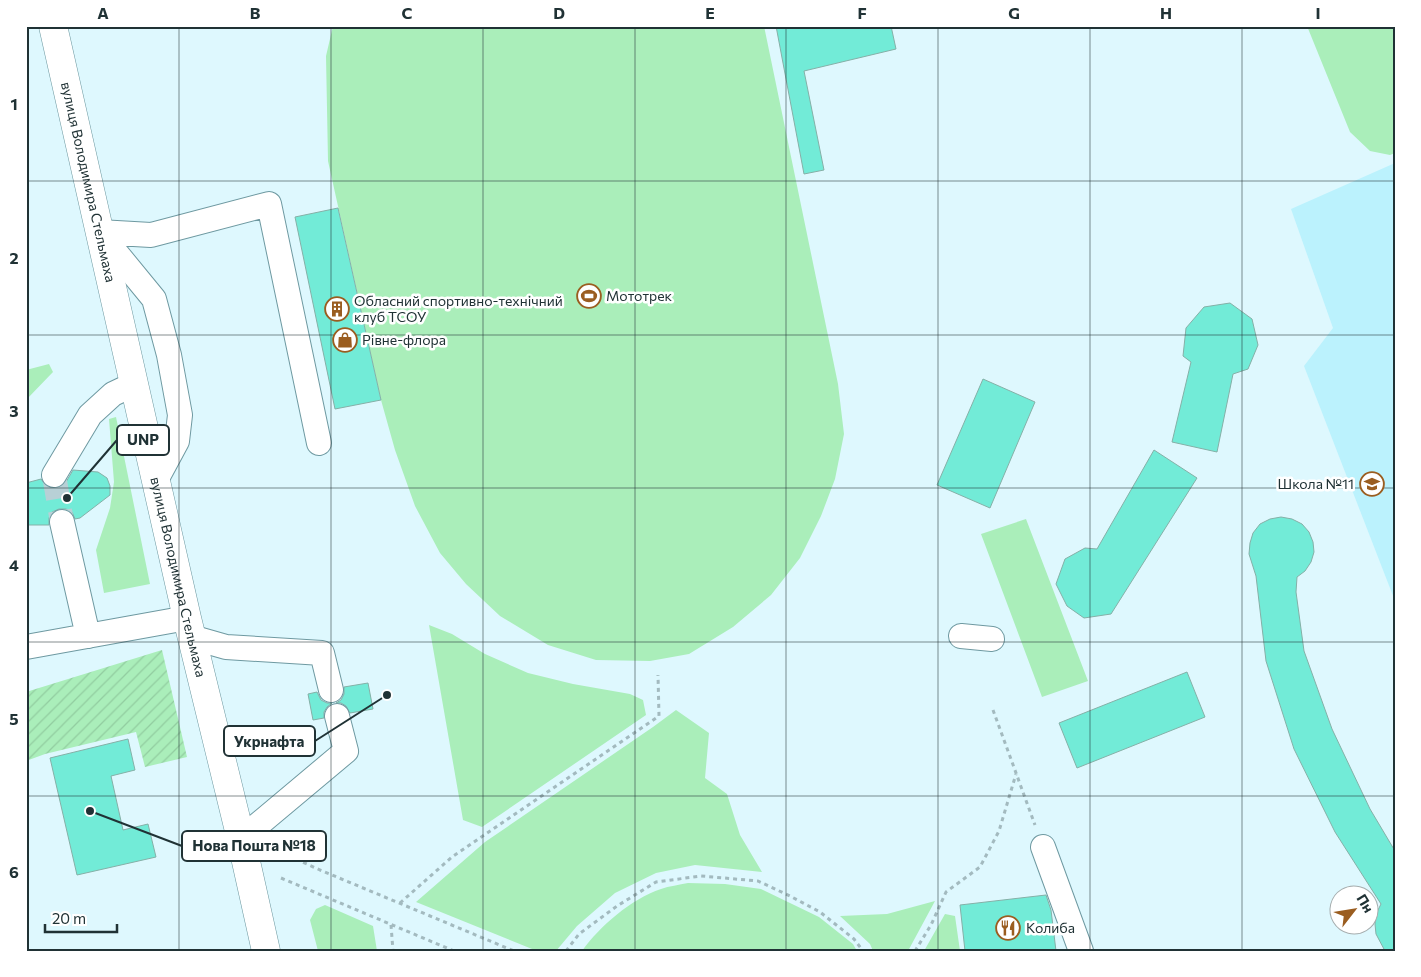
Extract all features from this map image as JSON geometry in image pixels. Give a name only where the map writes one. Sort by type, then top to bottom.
[{"type":"main road","name":"вулиця Володимира Стельмаха","points":[[53,26],[189,627],[241,839],[266,951]]},
{"type":"lane","points":[[100,232],[151,235],[269,204],[319,443]]},
{"type":"lane","points":[[100,232],[154,299],[169,355],[180,415],[178,441],[156,480]]},
{"type":"lane","points":[[54,475],[90,415],[113,394],[134,384]]},
{"type":"lane","points":[[62,522],[88,636]]},
{"type":"lane","points":[[26,647],[88,636],[189,627],[226,647],[322,653],[331,690]]},
{"type":"lane","points":[[961,636],[992,639]]},
{"type":"lane","points":[[241,839],[346,750],[337,716]]},
{"type":"lane","points":[[1043,847],[1081,951]]},
{"type":"path","points":[[400,903],[452,857],[659,716],[658,675]]},
{"type":"path","points":[[993,710],[1043,847]]},
{"type":"path","points":[[916,951],[931,925],[946,892],[980,867],[999,831],[1016,774]]},
{"type":"path","points":[[274,849],[514,951]]},
{"type":"path","points":[[566,951],[579,934],[617,906],[656,882],[701,876],[758,881],[820,912],[854,939],[863,951]]},
{"type":"path","points":[[281,878],[454,951]]},
{"type":"path","points":[[391,924],[392,951]]},
{"type":"shaded area","name":"Школа №11","points":[[1395,163],[1395,601],[1304,366],[1333,328],[1291,209]]},
{"type":"green space","name":"Мототрек","points":[[333,26],[764,26],[838,384],[844,434],[835,479],[821,516],[800,558],[771,595],[733,627],[689,654],[650,661],[596,660],[548,645],[500,616],[466,584],[440,553],[415,506],[395,450],[381,400],[328,161],[326,56]]},
{"type":"green space","points":[[1307,26],[1395,26],[1395,153],[1390,155],[1370,151],[1350,132]]},
{"type":"green space","points":[[49,364],[53,372],[26,400],[26,370]]},
{"type":"green space","points":[[116,417],[150,584],[104,593],[96,550],[110,508],[114,482],[109,419]]},
{"type":"green space","points":[[1026,519],[1088,681],[1042,697],[981,534]]},
{"type":"green space","points":[[429,625],[452,634],[485,654],[528,673],[573,684],[630,694],[643,700],[646,715],[482,827],[463,820]]},
{"type":"green space","points":[[162,650],[187,757],[145,767],[136,732],[45,754],[26,761],[26,692]]},
{"type":"green space","points":[[676,710],[709,733],[705,778],[727,794],[740,835],[762,872],[695,865],[656,873],[615,893],[577,926],[556,951],[537,951],[416,902],[485,842]]},
{"type":"green space","points":[[688,883],[725,884],[761,889],[819,917],[853,944],[857,951],[582,951],[607,923],[628,906],[661,889]]},
{"type":"green space","points":[[935,901],[908,951],[873,951],[870,944],[840,916],[887,914]]},
{"type":"green space","points":[[325,905],[373,926],[377,951],[318,951],[310,920],[316,909]]},
{"type":"green space","points":[[945,914],[955,916],[960,951],[924,951]]},
{"type":"building","points":[[776,26],[891,26],[896,49],[804,71],[824,170],[804,174]]},
{"type":"building","name":"Обласний спортивно-технічний клуб ТСОУ","points":[[338,208],[381,400],[335,409],[295,217]]},
{"type":"building","points":[[1230,303],[1252,319],[1258,345],[1248,369],[1233,374],[1217,452],[1172,442],[1191,362],[1183,356],[1186,328],[1204,307]]},
{"type":"building","points":[[983,379],[1035,402],[990,508],[937,485]]},
{"type":"building","points":[[1154,450],[1197,478],[1111,614],[1084,618],[1067,606],[1056,584],[1065,559],[1085,548],[1097,549]]},
{"type":"building","points":[[73,470],[98,472],[107,478],[110,486],[110,495],[80,518],[75,519],[72,512],[66,509],[59,509],[52,512],[49,518],[49,525],[26,525],[26,483],[41,479],[47,487],[53,489],[60,487],[66,482]]},
{"type":"building","points":[[1281,517],[1292,519],[1302,524],[1309,532],[1313,542],[1314,552],[1311,562],[1305,571],[1297,577],[1296,592],[1304,651],[1332,729],[1370,809],[1395,851],[1395,951],[1385,951],[1376,934],[1378,934],[1378,910],[1381,904],[1378,899],[1378,884],[1368,884],[1335,832],[1294,749],[1266,661],[1256,576],[1249,554],[1253,533],[1260,524],[1270,519]]},
{"type":"building","points":[[1187,672],[1205,717],[1077,768],[1059,723]]},
{"type":"building","points":[[368,683],[373,709],[350,713],[346,706],[336,703],[341,700],[344,694],[344,687]]},
{"type":"building","points":[[317,692],[321,700],[332,703],[324,712],[324,718],[313,720],[308,694]]},
{"type":"building","points":[[128,739],[135,770],[111,776],[123,830],[148,824],[156,857],[77,875],[50,758]]},
{"type":"building","name":"Колиба","points":[[1046,895],[1051,910],[1056,951],[965,951],[960,905]]},
{"type":"tunnel","points":[[54,475],[62,522]]},
{"type":"place","name":"Мототрек","points":[[589,296]]},
{"type":"place","name":"Обласний спортивно-технічний клуб ТСОУ","points":[[337,309]]},
{"type":"place","name":"Рівне-флора","points":[[345,340]]},
{"type":"place","name":"Школа №11","points":[[1372,484]]},
{"type":"place","name":"UNP","points":[[67,498]]},
{"type":"place","name":"Укрнафта","points":[[387,695]]},
{"type":"place","name":"Нова Пошта №18","points":[[90,811]]},
{"type":"place","name":"Колиба","points":[[1008,928]]}]
